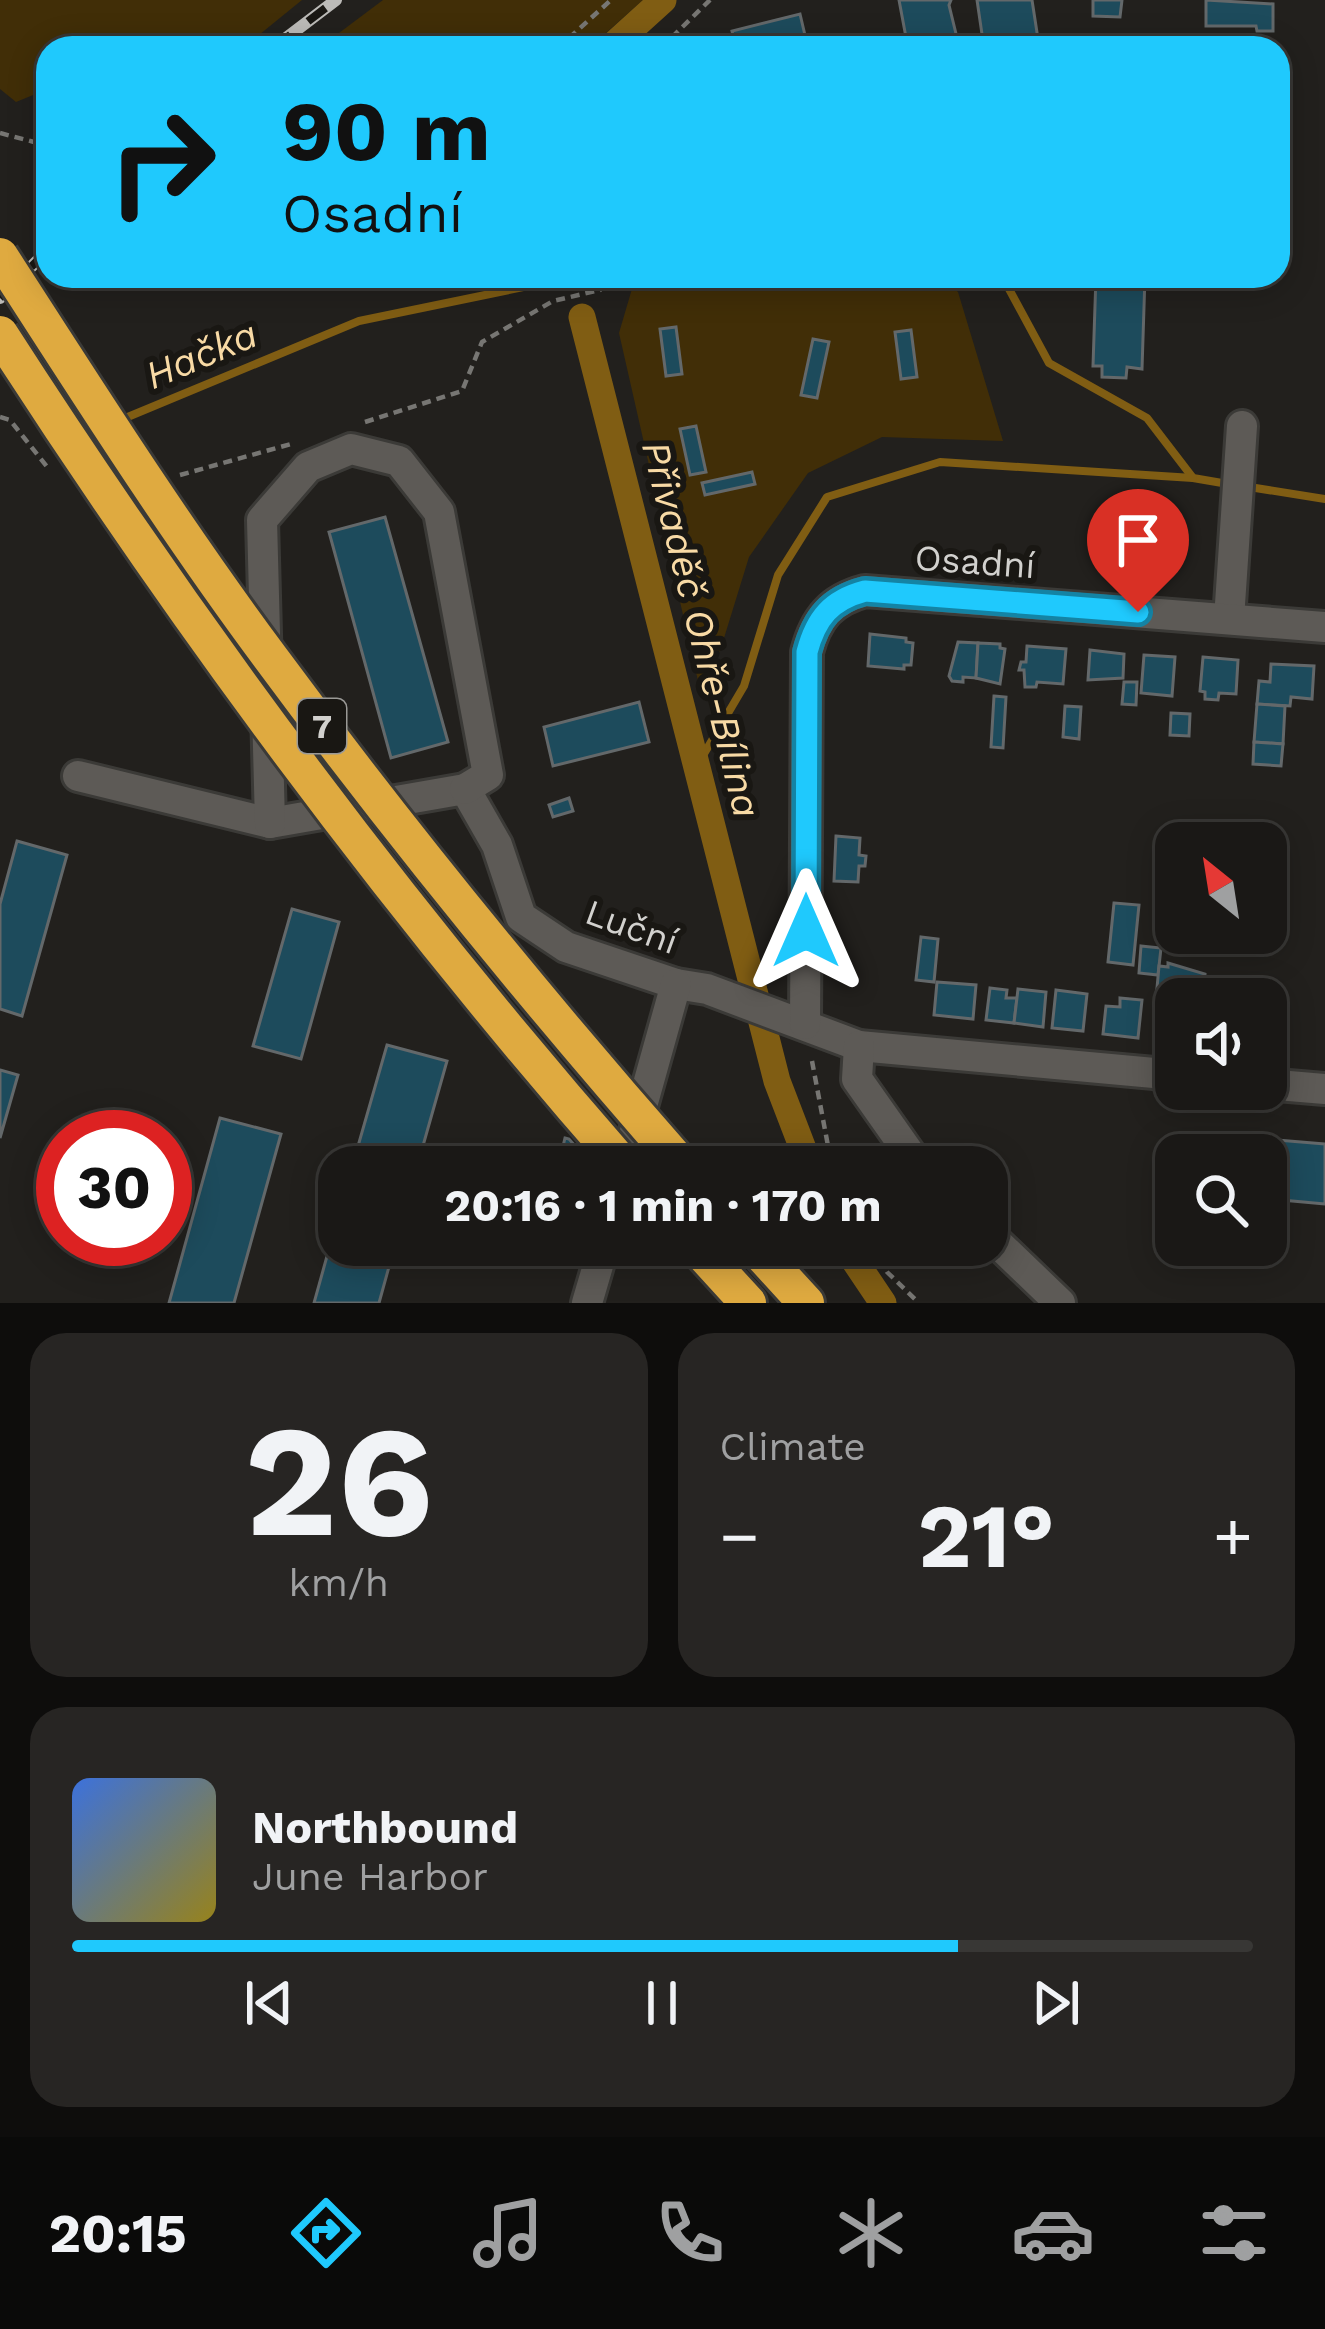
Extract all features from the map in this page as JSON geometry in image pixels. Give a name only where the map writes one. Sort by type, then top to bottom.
[{"type":"highway","name":"7","points":[[0,256],[98,409],[267,654],[551,1017],[665,1146]]},
{"type":"highway","name":"7","points":[[0,334],[234,678],[521,1048],[607,1146]]},
{"type":"highway","points":[[714,1266],[748,1303]]},
{"type":"highway","points":[[772,1266],[806,1303]]},
{"type":"street","points":[[1229,620],[1242,426]]},
{"type":"street","points":[[78,776],[270,824],[465,788],[488,775],[439,512],[399,461],[351,449],[308,467],[262,520],[270,824]]},
{"type":"street","name":"Osadní","points":[[805,1024],[807,652],[813,628],[832,604],[865,591],[1325,627]]},
{"type":"street","name":"Luční","points":[[465,788],[497,845],[521,916],[566,947],[676,984],[707,989],[859,1046],[1155,1074]]},
{"type":"street","points":[[631,1146],[676,984]]},
{"type":"street","points":[[859,1046],[857,1079],[904,1146]]},
{"type":"street","points":[[1287,1086],[1325,1089]]},
{"type":"street","points":[[1008,1253],[1060,1303]]},
{"type":"street","points":[[587,1303],[598,1266]]},
{"type":"path","points":[[571,36],[611,0]]},
{"type":"path","points":[[673,36],[710,0]]},
{"type":"path","points":[[0,133],[36,142]]},
{"type":"path","points":[[352,426],[462,391],[482,342],[553,302],[600,288]]},
{"type":"path","points":[[0,417],[10,420],[60,483]]},
{"type":"path","points":[[173,477],[310,438]]},
{"type":"path","points":[[805,1024],[828,1146]]},
{"type":"path","points":[[884,1266],[919,1303]]},
{"type":"shaded area","points":[[0,0],[302,0],[258,36],[36,36],[36,94],[16,102],[0,89]]},
{"type":"shaded area","points":[[383,0],[643,0],[602,36],[335,36]]},
{"type":"shaded area","points":[[632,288],[953,288],[1003,441],[882,437],[808,473],[749,557],[720,651],[701,694],[619,333]]},
{"type":"building","points":[[899,0],[951,0],[957,36],[906,36]]},
{"type":"building","points":[[977,0],[1032,0],[1038,36],[982,36]]},
{"type":"building","points":[[1093,0],[1122,0],[1120,17],[1093,16]]},
{"type":"building","points":[[1206,0],[1273,4],[1273,31],[1257,31],[1256,26],[1206,26]]},
{"type":"building","points":[[800,14],[805,36],[733,36],[732,31]]},
{"type":"building","points":[[1096,288],[1145,288],[1142,369],[1127,367],[1126,378],[1102,377],[1102,366],[1093,366]]},
{"type":"building","points":[[676,327],[682,374],[666,376],[660,329]]},
{"type":"building","points":[[911,330],[917,377],[901,379],[895,332]]},
{"type":"building","points":[[813,339],[829,342],[817,398],[801,395]]},
{"type":"building","points":[[696,426],[706,472],[690,475],[680,429]]},
{"type":"building","points":[[752,472],[755,484],[705,495],[702,483]]},
{"type":"building","points":[[385,517],[448,742],[391,758],[329,532]]},
{"type":"building","points":[[870,634],[913,643],[911,665],[904,669],[868,666]]},
{"type":"building","points":[[958,642],[978,643],[976,678],[963,677],[963,682],[949,676]]},
{"type":"building","points":[[978,643],[1000,644],[1005,649],[1000,684],[976,678]]},
{"type":"building","points":[[1027,646],[1066,649],[1063,684],[1037,682],[1036,687],[1025,687],[1024,670],[1019,670],[1021,662],[1026,662]]},
{"type":"building","points":[[1090,650],[1124,654],[1123,678],[1088,680]]},
{"type":"building","points":[[1144,655],[1175,657],[1172,696],[1141,693]]},
{"type":"building","points":[[1203,657],[1238,660],[1236,694],[1219,693],[1218,700],[1205,699],[1205,692],[1200,691]]},
{"type":"building","points":[[1271,664],[1314,666],[1312,699],[1291,697],[1290,706],[1257,704],[1259,681],[1270,682]]},
{"type":"building","points":[[1124,682],[1137,682],[1136,705],[1122,704]]},
{"type":"building","points":[[994,696],[1006,697],[1003,748],[991,747]]},
{"type":"building","points":[[639,702],[649,742],[553,766],[544,727]]},
{"type":"building","points":[[1257,704],[1285,706],[1283,744],[1254,742]]},
{"type":"building","points":[[1065,706],[1081,707],[1079,739],[1063,737]]},
{"type":"building","points":[[1171,713],[1190,714],[1189,736],[1170,735]]},
{"type":"building","points":[[1254,742],[1283,744],[1281,766],[1253,764]]},
{"type":"building","points":[[569,798],[573,811],[553,817],[549,805]]},
{"type":"building","points":[[836,836],[860,838],[859,855],[866,856],[865,866],[859,866],[858,882],[834,881]]},
{"type":"building","points":[[17,841],[67,855],[22,1016],[0,1009],[0,904]]},
{"type":"building","points":[[1114,903],[1139,905],[1133,965],[1108,962]]},
{"type":"building","points":[[292,909],[339,922],[301,1059],[253,1046]]},
{"type":"building","points":[[921,937],[938,939],[934,982],[916,980]]},
{"type":"building","points":[[1141,946],[1155,947],[1155,954],[1160,954],[1158,975],[1139,973]]},
{"type":"building","points":[[1168,963],[1205,974],[1205,978],[1158,978],[1159,966],[1168,967]]},
{"type":"building","points":[[937,982],[976,985],[973,1019],[934,1015]]},
{"type":"building","points":[[990,988],[1007,990],[1006,998],[1017,998],[1014,1023],[986,1020]]},
{"type":"building","points":[[1018,989],[1046,992],[1043,1027],[1014,1023]]},
{"type":"building","points":[[1056,990],[1087,994],[1083,1031],[1052,1028]]},
{"type":"building","points":[[1120,998],[1142,1000],[1138,1038],[1103,1034],[1106,1006],[1120,1007]]},
{"type":"building","points":[[387,1045],[447,1061],[423,1146],[358,1146]]},
{"type":"building","points":[[0,1070],[18,1075],[0,1138]]},
{"type":"building","points":[[220,1118],[281,1134],[234,1303],[169,1303],[179,1266],[192,1266],[192,1220]]},
{"type":"building","points":[[1287,1141],[1325,1144],[1325,1204],[1287,1200]]},
{"type":"building","points":[[324,1266],[389,1266],[379,1303],[314,1303]]},
{"type":"waterway","name":"Přivaděč Ohře-Bílina","points":[[623,36],[663,0]]},
{"type":"waterway","name":"Hačka","points":[[118,421],[359,321],[519,288]]},
{"type":"waterway","name":"Hačka","points":[[1008,288],[1049,363],[1147,418],[1193,478],[1228,484]]},
{"type":"waterway","name":"Přivaděč Ohře-Bílina","points":[[582,317],[777,1081],[802,1146]]},
{"type":"waterway","points":[[698,764],[744,686],[778,575],[827,497],[940,462],[1193,478]]},
{"type":"waterway","name":"Hačka","points":[[1243,486],[1325,499]]},
{"type":"waterway","name":"Přivaděč Ohře-Bílina","points":[[858,1266],[883,1303]]},
{"type":"railway","points":[[289,36],[336,0]]},
{"type":"railway","points":[[0,298],[36,262]]},
{"type":"route","points":[[806,931],[807,652],[813,628],[832,604],[865,591],[1138,612]]}]
